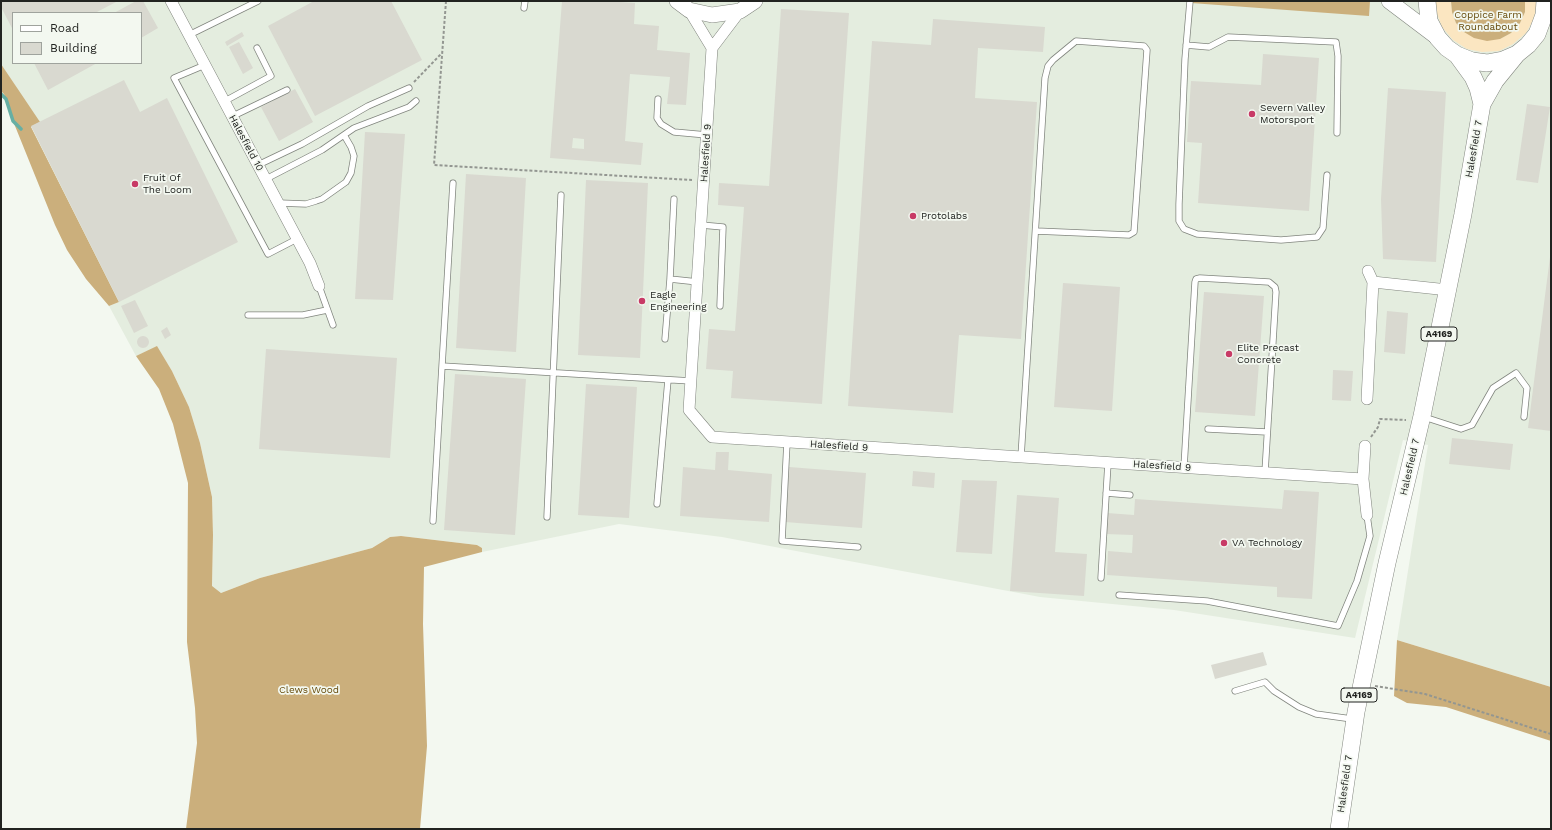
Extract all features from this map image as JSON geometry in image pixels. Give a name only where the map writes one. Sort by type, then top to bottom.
[{"type":"main road","points":[[1427,1],[1430,21],[1438,38],[1447,48],[1457,55],[1472,61],[1487,63],[1503,60],[1517,54],[1528,45],[1537,34],[1544,15],[1545,1]]},
{"type":"main road","name":"Halesfield 7","points":[[1338,829],[1354,720],[1387,563],[1422,416],[1448,290],[1482,104],[1495,81],[1517,54]]},
{"type":"main road","name":"Halesfield 7","points":[[1457,55],[1473,77],[1478,88],[1482,104]]},
{"type":"street","name":"Halesfield 10","points":[[171,1],[298,239],[319,286]]},
{"type":"street","points":[[677,1],[689,10],[712,48],[740,11],[755,1]]},
{"type":"street","points":[[1389,1],[1438,38]]},
{"type":"street","points":[[689,10],[712,15],[740,11]]},
{"type":"street","points":[[1537,34],[1551,24]]},
{"type":"street","name":"Halesfield 9","points":[[712,48],[689,410],[712,438],[1363,478]]},
{"type":"street","points":[[1367,400],[1373,282],[1368,271]]},
{"type":"street","points":[[1373,282],[1448,290]]},
{"type":"street","points":[[1365,446],[1363,478],[1367,515]]},
{"type":"lane","points":[[189,34],[258,1]]},
{"type":"lane","points":[[524,8],[525,1]]},
{"type":"lane","points":[[1190,1],[1186,45],[1179,204],[1179,221],[1184,229],[1197,234],[1281,240],[1316,237],[1323,228],[1327,175]]},
{"type":"lane","points":[[1186,45],[1210,47],[1228,37],[1336,42],[1338,56],[1336,133]]},
{"type":"lane","points":[[1021,457],[1045,78],[1048,66],[1076,40],[1144,46],[1147,50],[1134,232],[1129,235],[1036,231]]},
{"type":"lane","points":[[224,102],[272,76],[257,48]]},
{"type":"lane","points":[[205,65],[174,78],[268,254],[298,239]]},
{"type":"lane","points":[[258,165],[302,144],[368,106],[409,88]]},
{"type":"lane","points":[[232,116],[287,90]]},
{"type":"lane","points":[[658,99],[657,118],[661,124],[674,132],[707,135]]},
{"type":"lane","points":[[266,179],[322,150],[354,128],[409,107],[416,101]]},
{"type":"lane","points":[[279,203],[306,204],[316,201],[322,199],[346,182],[351,173],[354,156],[344,135]]},
{"type":"lane","points":[[433,521],[453,183]]},
{"type":"lane","points":[[547,517],[561,195]]},
{"type":"lane","points":[[665,339],[670,280],[674,199]]},
{"type":"lane","points":[[701,225],[723,227],[720,306]]},
{"type":"lane","points":[[1184,467],[1193,286],[1196,279],[1269,282],[1275,287],[1265,472]]},
{"type":"lane","points":[[670,280],[698,282]]},
{"type":"lane","points":[[319,286],[333,325]]},
{"type":"lane","points":[[248,315],[304,315],[327,310]]},
{"type":"lane","points":[[442,366],[553,374],[691,381]]},
{"type":"lane","points":[[1422,416],[1462,429],[1472,425],[1493,388],[1516,374],[1527,388],[1524,417]]},
{"type":"lane","points":[[657,504],[668,380]]},
{"type":"lane","points":[[1208,429],[1267,432]]},
{"type":"lane","points":[[787,442],[782,541],[858,547]]},
{"type":"lane","points":[[1101,578],[1108,463]]},
{"type":"lane","points":[[1106,493],[1130,495]]},
{"type":"lane","points":[[1119,595],[1207,602],[1338,626],[1357,581],[1370,536],[1367,515]]},
{"type":"lane","points":[[1235,691],[1265,682],[1274,691],[1300,707],[1316,714],[1354,720]]},
{"type":"path","points":[[446,1],[434,165],[704,181]]},
{"type":"path","points":[[409,88],[442,53]]},
{"type":"path","points":[[1365,446],[1378,427],[1380,419],[1408,421],[1422,416]]},
{"type":"path","points":[[1362,684],[1425,694],[1551,734]]},
{"type":"shaded area","points":[[1,1],[1551,1],[1551,687],[1397,640],[1428,445],[1403,440],[1355,638],[1174,610],[1040,597],[722,537],[619,524],[482,552],[482,548],[477,545],[401,536],[390,537],[372,548],[260,578],[221,593],[212,587],[212,497],[200,443],[189,407],[172,371],[157,347],[136,356],[109,306],[119,302],[31,126],[15,85],[1,64]]},
{"type":"shaded area","points":[[1436,1],[1451,1],[1452,12],[1456,23],[1464,32],[1500,39],[1511,33],[1520,23],[1525,12],[1525,1],[1536,1],[1537,3],[1534,19],[1526,33],[1513,44],[1499,51],[1482,52],[1467,49],[1453,40],[1442,27],[1436,11]]},
{"type":"green space","points":[[1191,1],[1370,1],[1369,16],[1191,3]]},
{"type":"green space","name":"Coppice Farm Roundabout","points":[[1451,1],[1525,1],[1525,12],[1520,23],[1511,33],[1500,39],[1487,41],[1474,38],[1464,32],[1456,23],[1452,12]]},
{"type":"green space","points":[[1,64],[40,122],[31,127],[119,302],[109,306],[86,279],[67,250],[55,225],[13,121],[4,94],[1,91]]},
{"type":"green space","name":"Clews Wood","points":[[157,346],[172,371],[189,407],[200,443],[212,497],[212,586],[221,593],[260,578],[372,548],[390,537],[401,536],[477,545],[482,548],[482,552],[424,567],[423,624],[427,746],[420,829],[186,829],[197,743],[195,708],[187,642],[188,483],[173,424],[159,389],[136,356]]},
{"type":"green space","points":[[1397,640],[1551,687],[1551,741],[1446,707],[1407,703],[1394,696]]},
{"type":"building","points":[[1,1],[118,1],[97,12],[12,12],[12,28],[1,7]]},
{"type":"building","points":[[136,1],[143,1],[158,28],[142,37],[142,12],[116,12]]},
{"type":"building","points":[[314,1],[391,1],[422,60],[315,116],[268,26]]},
{"type":"building","points":[[562,1],[635,3],[634,24],[659,26],[657,50],[690,53],[686,105],[667,104],[670,77],[630,74],[625,141],[643,143],[641,165],[550,158]],"holes":[[[573,138],[584,139],[584,149],[572,148]]]},
{"type":"building","points":[[781,9],[849,13],[822,404],[731,398],[733,371],[706,369],[709,329],[735,331],[744,207],[718,205],[719,183],[769,186]]},
{"type":"building","name":"Protolabs","points":[[933,19],[1045,27],[1043,52],[978,48],[975,98],[1037,102],[1021,339],[959,335],[953,413],[848,406],[872,41],[931,45]]},
{"type":"building","points":[[242,32],[244,36],[227,46],[225,42]]},
{"type":"building","points":[[239,42],[253,68],[243,74],[229,47]]},
{"type":"building","name":"Severn Valley Motorsport","points":[[1263,54],[1319,58],[1309,211],[1198,203],[1202,143],[1187,142],[1191,81],[1261,85]]},
{"type":"building","points":[[35,64],[95,64],[48,90]]},
{"type":"building","name":"Fruit Of The Loom","points":[[124,80],[140,112],[167,98],[238,242],[119,302],[31,126]]},
{"type":"building","points":[[1388,88],[1446,92],[1436,262],[1383,259],[1381,199]]},
{"type":"building","points":[[295,89],[313,122],[279,141],[261,107]]},
{"type":"building","points":[[1527,104],[1550,107],[1538,183],[1516,180]]},
{"type":"building","points":[[365,132],[405,134],[393,300],[355,299]]},
{"type":"building","points":[[466,174],[526,178],[516,352],[456,348]]},
{"type":"building","points":[[586,180],[648,183],[640,358],[578,355]]},
{"type":"building","points":[[1551,257],[1551,431],[1528,428]]},
{"type":"building","points":[[1063,283],[1120,287],[1112,411],[1054,407]]},
{"type":"building","name":"Elite Precast Concrete","points":[[1204,292],[1264,296],[1255,416],[1195,412]]},
{"type":"building","points":[[135,300],[148,326],[134,333],[121,306]]},
{"type":"building","points":[[1387,311],[1408,313],[1405,354],[1384,352]]},
{"type":"building","points":[[167,327],[171,335],[165,339],[161,331]]},
{"type":"building","points":[[145,336],[148,337],[148,347],[141,348],[138,347],[137,340],[138,337]]},
{"type":"building","points":[[266,349],[397,358],[390,458],[259,449]]},
{"type":"building","points":[[1333,370],[1353,371],[1351,401],[1332,400]]},
{"type":"building","points":[[455,374],[526,379],[515,535],[444,530]]},
{"type":"building","points":[[586,384],[637,387],[629,518],[578,515]]},
{"type":"building","points":[[1452,438],[1513,444],[1510,470],[1449,464]]},
{"type":"building","points":[[716,452],[729,452],[728,470],[772,474],[769,522],[680,516],[683,467],[715,470]]},
{"type":"building","points":[[789,467],[866,473],[862,528],[785,522]]},
{"type":"building","points":[[913,471],[935,473],[934,488],[912,486]]},
{"type":"building","points":[[962,480],[997,481],[992,554],[956,552]]},
{"type":"building","name":"VA Technology","points":[[1284,490],[1319,492],[1312,599],[1277,597],[1277,587],[1107,575],[1108,551],[1132,553],[1133,535],[1105,534],[1107,513],[1134,515],[1135,499],[1282,509]]},
{"type":"building","points":[[1017,495],[1059,498],[1055,552],[1087,554],[1084,596],[1010,591]]},
{"type":"building","points":[[1263,652],[1267,665],[1215,679],[1211,665]]},
{"type":"waterway","points":[[1,94],[6,99],[13,121],[21,129]]},
{"type":"place","name":"Severn Valley Motorsport","points":[[1252,114]]},
{"type":"place","name":"Fruit Of The Loom","points":[[135,184]]},
{"type":"place","name":"Protolabs","points":[[913,216]]},
{"type":"place","name":"Eagle Engineering","points":[[642,301]]},
{"type":"place","name":"Elite Precast Concrete","points":[[1229,354]]},
{"type":"place","name":"VA Technology","points":[[1224,543]]}]
